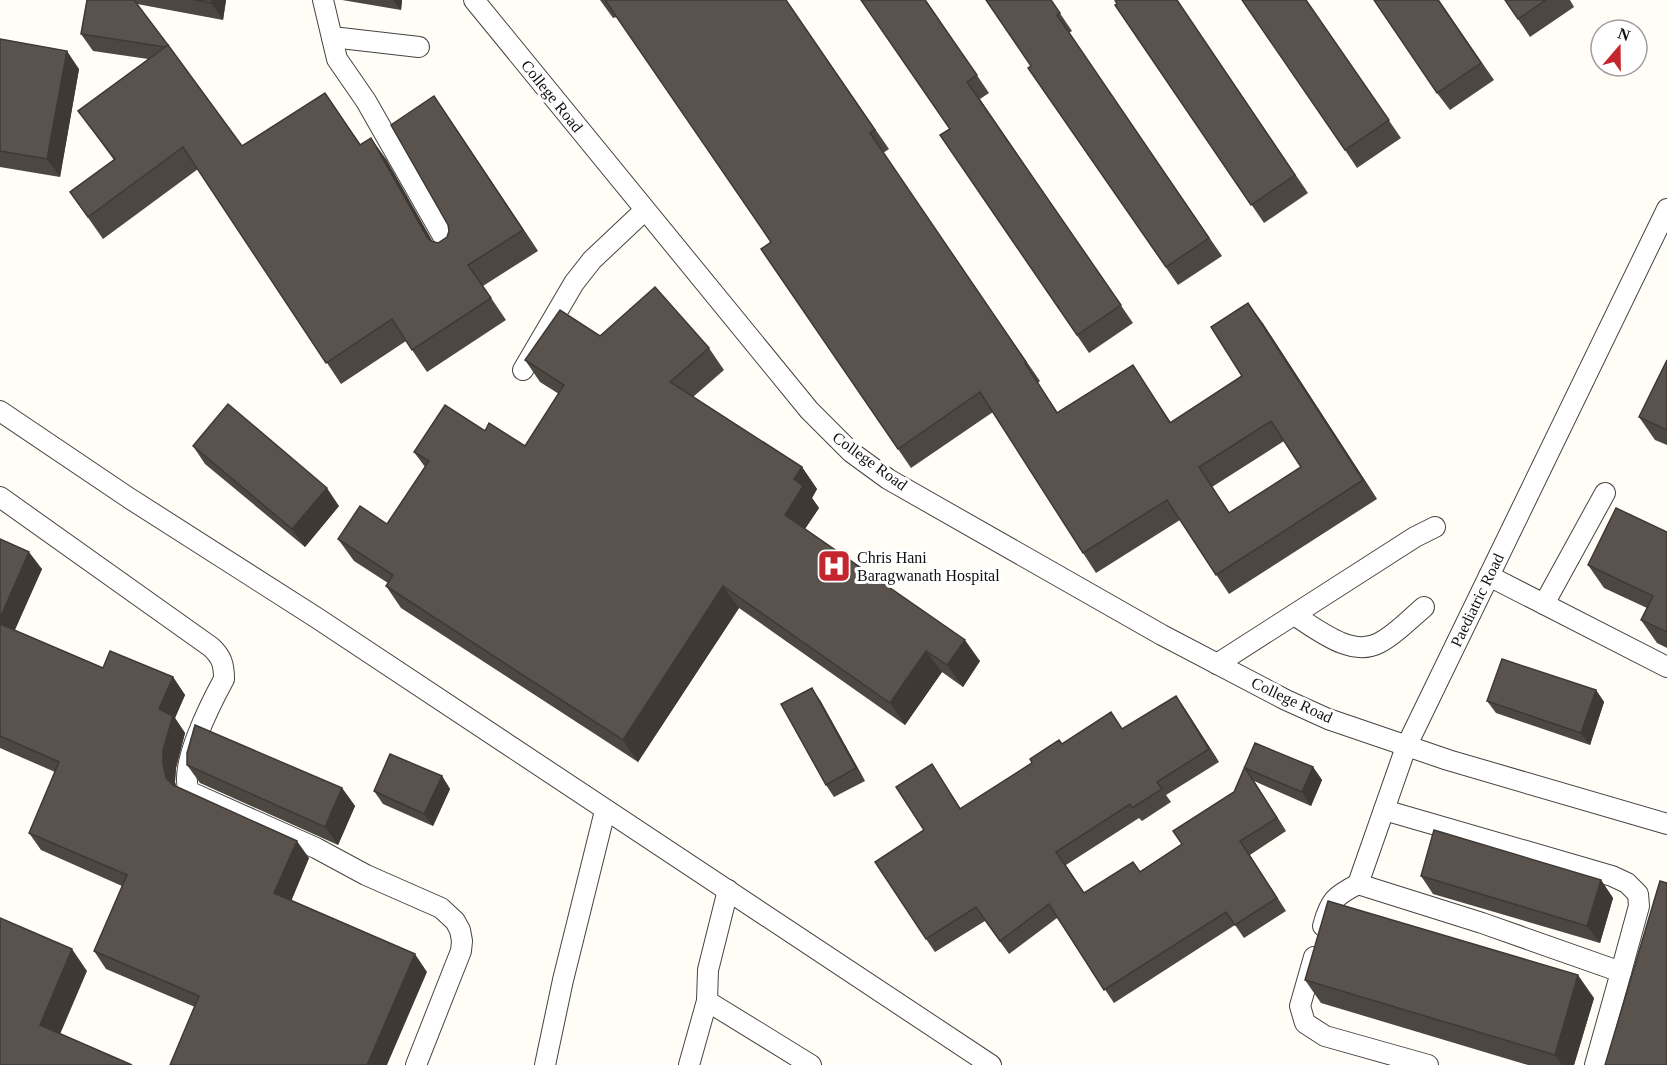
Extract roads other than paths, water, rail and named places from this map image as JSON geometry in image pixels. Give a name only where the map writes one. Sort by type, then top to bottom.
[{"type":"lane","points":[[323,0],[337,59],[366,101],[452,252]]},
{"type":"lane","name":"College Road","points":[[474,0],[809,410],[851,452],[888,479],[1039,566],[1217,664],[1328,719],[1406,747]]},
{"type":"lane","points":[[332,37],[419,47]]},
{"type":"lane","name":"Paediatric Road","points":[[1358,884],[1406,747],[1667,209]]},
{"type":"lane","points":[[523,370],[574,283],[592,260],[645,210]]},
{"type":"lane","points":[[0,411],[991,1065]]},
{"type":"lane","points":[[1544,604],[1605,493]]},
{"type":"lane","points":[[0,497],[219,654],[224,665],[224,679],[186,766],[185,782],[190,792],[316,848],[366,875],[441,908],[455,921],[462,941],[461,951],[416,1065]]},
{"type":"lane","points":[[1217,664],[1415,537],[1435,527]]},
{"type":"lane","points":[[1489,576],[1667,667]]},
{"type":"lane","points":[[1294,615],[1334,640],[1359,648],[1379,644],[1424,607]]},
{"type":"lane","points":[[1406,747],[1667,824]]},
{"type":"lane","points":[[1384,810],[1612,876],[1627,883],[1638,894],[1639,906],[1595,1065]]},
{"type":"lane","points":[[545,1065],[563,980],[605,811]]},
{"type":"lane","points":[[1428,1065],[1325,1036],[1305,1023],[1300,1006],[1328,909],[1337,895],[1358,884],[1482,922],[1621,972]]},
{"type":"lane","points":[[690,1065],[707,1001],[708,970],[728,890]]},
{"type":"lane","points":[[707,1001],[811,1065]]},
{"type":"place","name":"Chris Hani Baragwanath Hospital","points":[[834,566]]}]
